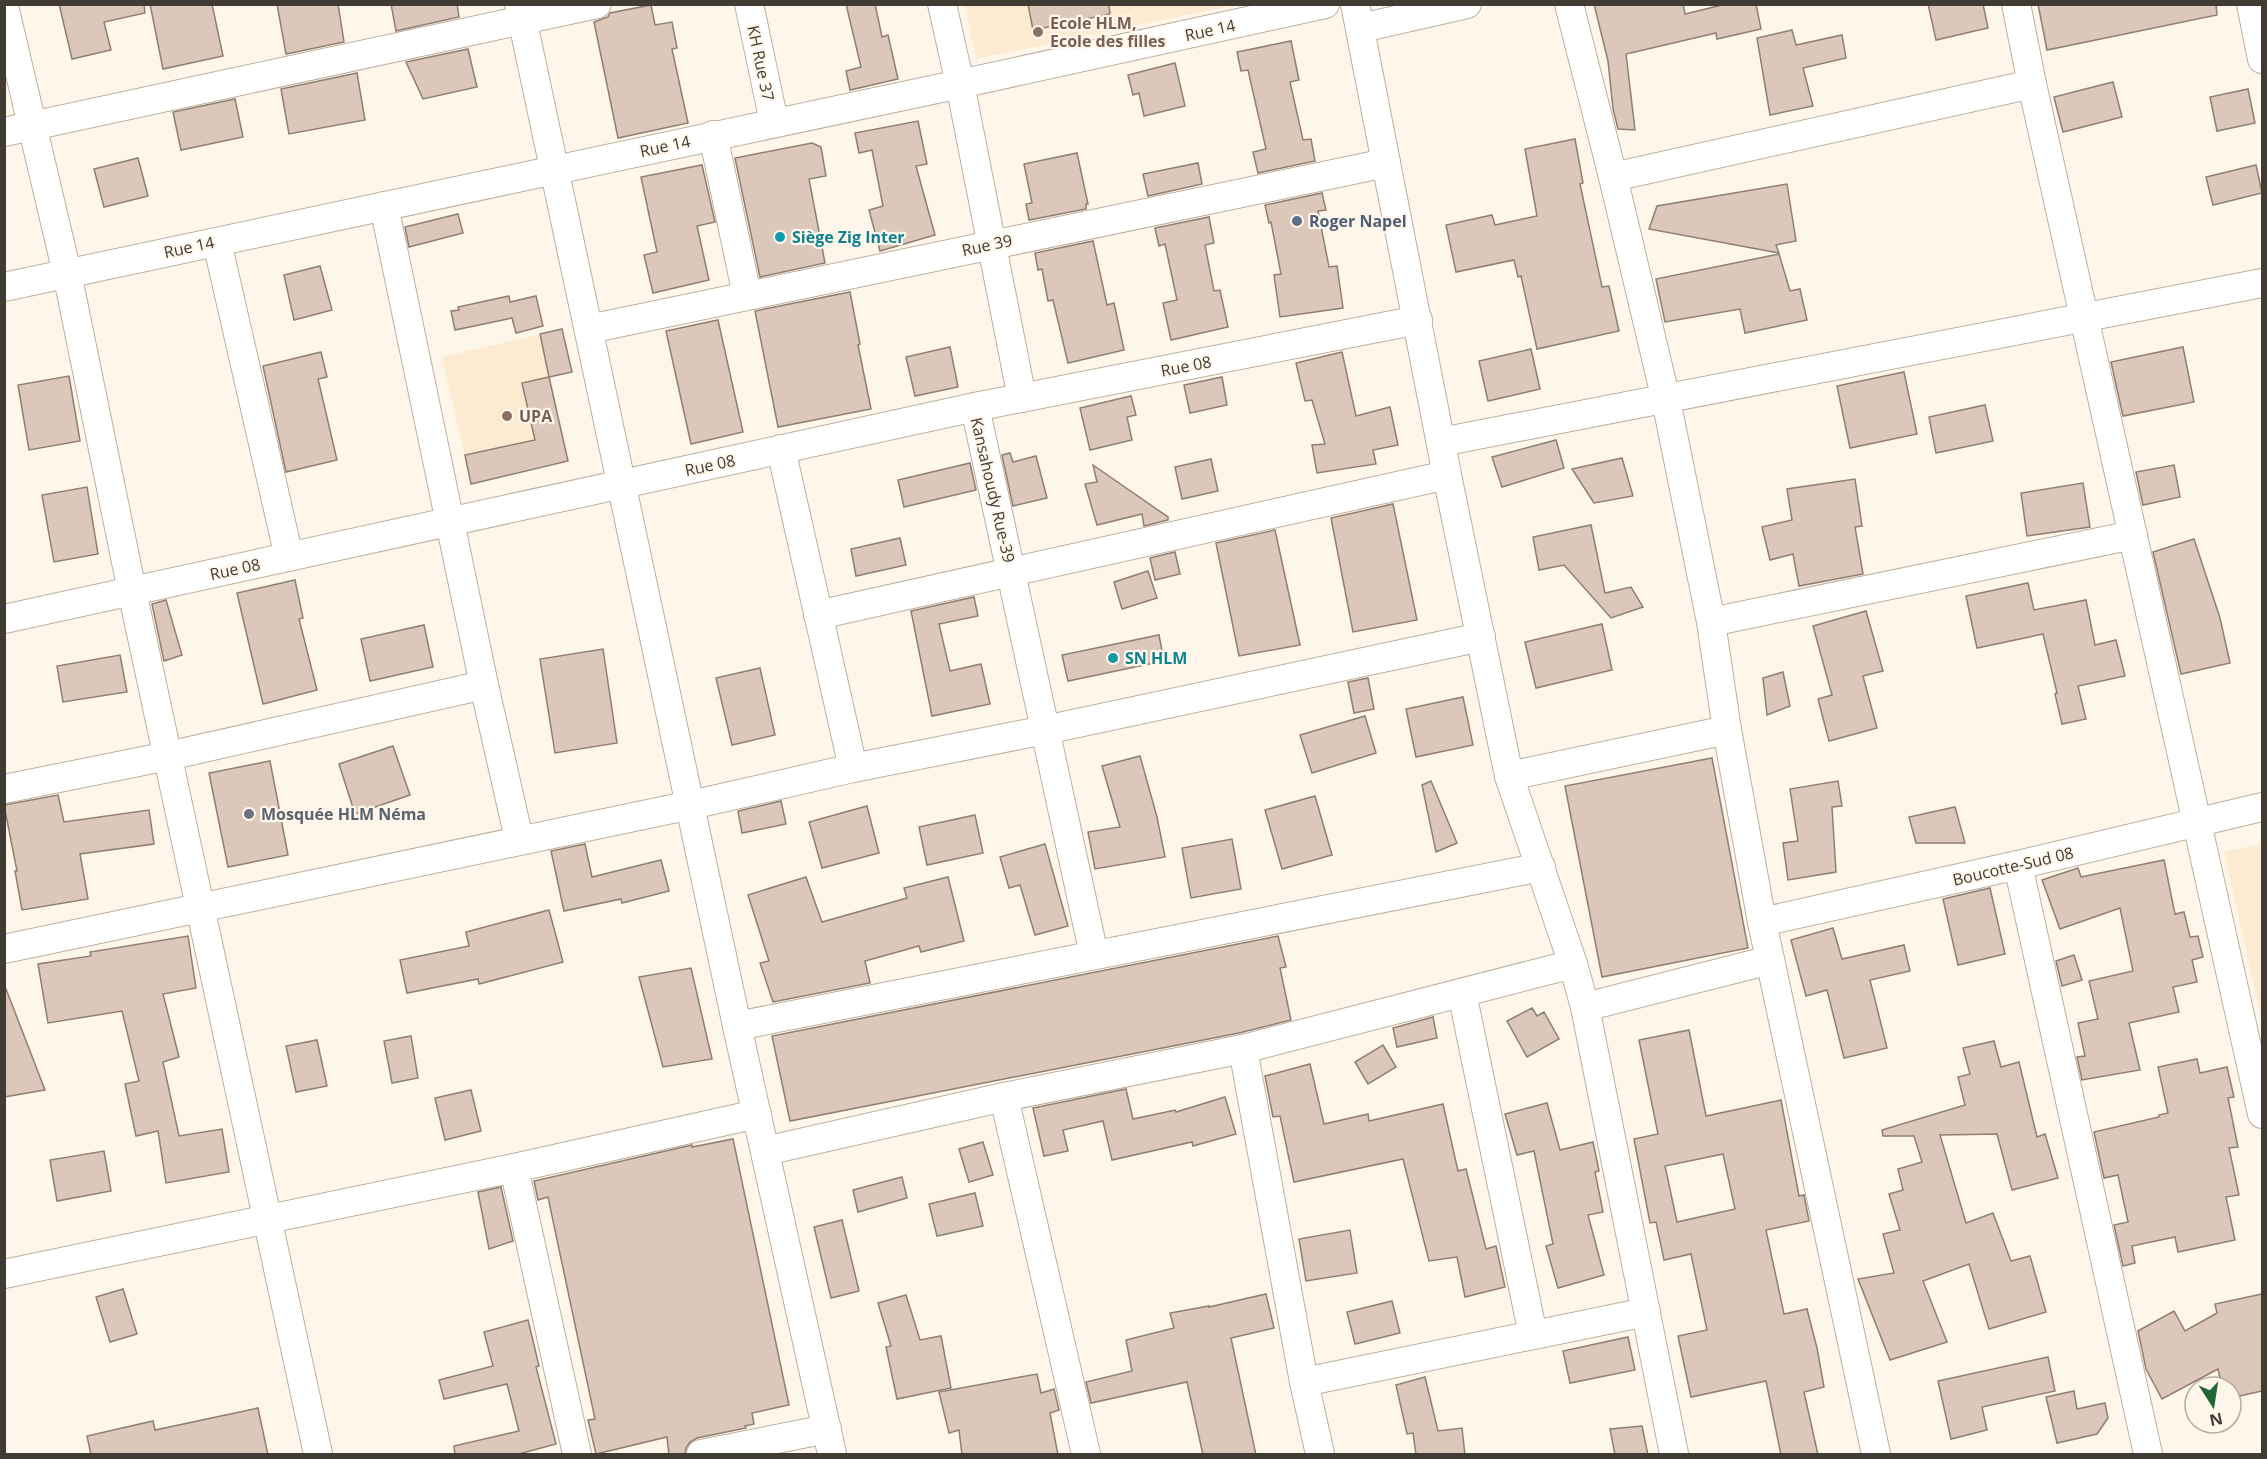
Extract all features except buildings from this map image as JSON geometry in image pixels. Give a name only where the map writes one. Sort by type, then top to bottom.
[{"type":"street","points":[[4,132],[521,13],[597,4]]},
{"type":"street","name":"KH Rue 37","points":[[749,4],[774,122]]},
{"type":"street","points":[[942,4],[993,243],[1022,398]]},
{"type":"street","name":"Rue 14","points":[[4,287],[1325,4]]},
{"type":"street","points":[[1467,4],[1358,16],[1447,475],[1509,776],[1573,963],[1585,1007],[1674,1455]]},
{"type":"street","points":[[1569,4],[1613,177],[1665,400],[1711,622],[1727,730],[1762,922],[1876,1455]]},
{"type":"street","points":[[2016,4],[2262,1114]]},
{"type":"street","points":[[2251,4],[2262,60]]},
{"type":"street","points":[[4,6],[67,273],[132,591],[318,1455]]},
{"type":"street","points":[[521,13],[737,1026],[830,1442],[701,1455]]},
{"type":"street","points":[[1613,177],[2032,84]]},
{"type":"street","points":[[713,135],[747,295]]},
{"type":"street","name":"Rue 39","points":[[589,329],[993,243],[1386,163]]},
{"type":"street","points":[[384,206],[484,685],[519,839]]},
{"type":"street","points":[[217,242],[289,557]]},
{"type":"street","points":[[1441,442],[2262,283]]},
{"type":"street","name":"Rue 08","points":[[4,619],[975,407],[1418,320]]},
{"type":"street","name":"Kansahoudy Rue-39","points":[[975,407],[1094,955]]},
{"type":"street","points":[[782,450],[853,768]]},
{"type":"street","points":[[819,615],[1447,475]]},
{"type":"street","points":[[1711,622],[2133,535]]},
{"type":"street","points":[[4,949],[519,839],[691,805],[853,768],[1481,638]]},
{"type":"street","points":[[4,789],[168,756],[484,685]]},
{"type":"street","points":[[1509,776],[1727,730]]},
{"type":"street","name":"Boucotte-Sud 08","points":[[1762,922],[2018,866],[2262,807]]},
{"type":"street","points":[[2018,866],[2148,1455]]},
{"type":"street","points":[[737,1026],[1541,867]]},
{"type":"street","points":[[1585,1007],[1770,960]]},
{"type":"street","points":[[765,1150],[1004,1097],[1243,1049],[1573,963]]},
{"type":"street","points":[[1462,993],[1533,1335]]},
{"type":"street","points":[[1243,1049],[1304,1382],[1320,1455]]},
{"type":"street","points":[[1004,1097],[1086,1455]]},
{"type":"street","points":[[4,1274],[514,1168],[757,1114]]},
{"type":"street","points":[[514,1168],[577,1455]]},
{"type":"street","points":[[1304,1382],[1646,1312]]},
{"type":"shaded area","name":"Ecole HLM, Ecole des filles","points":[[965,4],[1235,5],[976,59]]},
{"type":"shaded area","name":"UPA","points":[[562,329],[550,377],[568,461],[471,484],[442,357]]},
{"type":"shaded area","points":[[2262,844],[2262,1022],[2224,852]]},
{"type":"place","name":"Ecole HLM, Ecole des filles","points":[[1038,32]]},
{"type":"place","name":"Roger Napel","points":[[1297,221]]},
{"type":"place","name":"Siège Zig Inter","points":[[780,237]]},
{"type":"place","name":"UPA","points":[[507,416]]},
{"type":"place","name":"SN HLM","points":[[1113,658]]},
{"type":"place","name":"Mosquée HLM Néma","points":[[249,814]]}]
